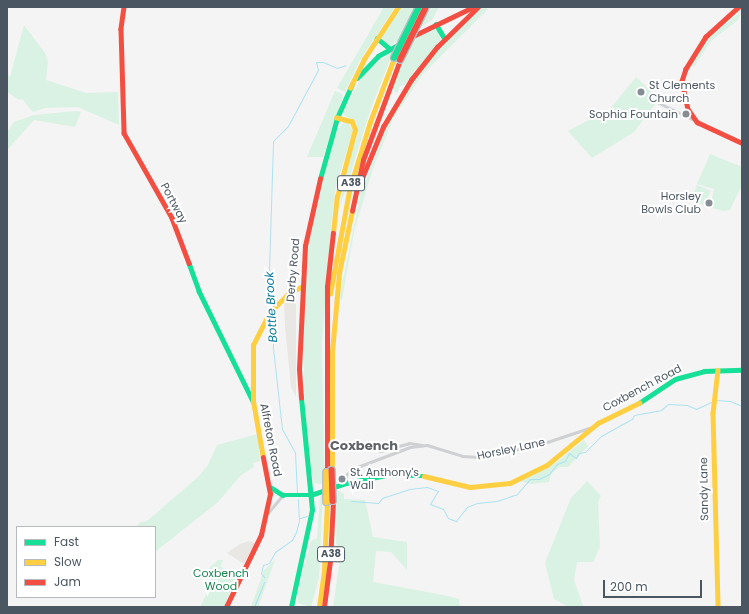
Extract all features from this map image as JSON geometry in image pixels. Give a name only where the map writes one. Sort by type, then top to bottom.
[{"type":"main road","name":"Portway","points":[[124,7],[120,29],[124,133],[172,218],[199,291],[253,401]]},
{"type":"main road","points":[[350,88],[377,38],[398,7]]},
{"type":"main road","name":"Derby Road","points":[[291,607],[311,523],[311,495],[304,451],[301,409],[301,287],[306,234],[337,118],[350,88],[363,69],[390,49],[436,24],[473,7]]},
{"type":"main road","points":[[339,273],[361,181],[374,147],[405,89],[444,39],[478,7]]},
{"type":"main road","points":[[739,7],[706,37],[684,72],[682,85],[686,101],[697,122],[742,143]]},
{"type":"main road","name":"A38","points":[[324,607],[331,554],[325,393],[327,314],[349,191],[370,122],[397,59],[423,8]]},
{"type":"main road","points":[[436,24],[444,39]]},
{"type":"main road","points":[[377,38],[390,49]]},
{"type":"main road","name":"A38","points":[[329,471],[332,352],[339,273],[363,160],[397,59]]},
{"type":"main road","points":[[327,314],[334,213],[341,179],[355,130],[352,122],[337,118]]},
{"type":"main road","name":"Alfreton Road","points":[[226,607],[233,587],[259,538],[266,515],[270,486],[253,401],[252,354],[257,333],[278,303],[301,287]]},
{"type":"main road","name":"Coxbench Road","points":[[283,495],[311,495],[346,483],[383,476],[415,475],[462,486],[498,486],[518,480],[548,465],[595,426],[647,399],[676,379],[692,374],[718,370],[742,370]]},
{"type":"main road","name":"Sandy Lane","points":[[718,370],[713,413],[718,607]]},
{"type":"main road","points":[[270,486],[283,495]]},
{"type":"main road","name":"A38","points":[[319,607],[330,502]]},
{"type":"street","points":[[658,102],[697,122]]},
{"type":"street","name":"Horsley Lane","points":[[380,451],[409,442],[468,457],[480,457],[541,444],[595,426]]},
{"type":"street","points":[[346,483],[346,475],[352,469],[422,445]]},
{"type":"street","points":[[266,515],[283,495]]},
{"type":"shaded area","points":[[290,297],[296,299],[296,397],[291,387],[285,327],[284,301]]},
{"type":"shaded area","points":[[249,541],[255,543],[244,564],[227,553],[240,544]]},
{"type":"green space","points":[[384,7],[395,7],[360,60],[345,92],[337,88]]},
{"type":"green space","points":[[400,7],[416,7],[399,40],[390,46],[383,40],[382,34]]},
{"type":"green space","points":[[428,7],[439,7],[432,20],[419,28]]},
{"type":"green space","points":[[483,7],[488,9],[422,75],[393,119],[372,171],[354,232],[342,300],[339,299],[361,193],[391,117],[413,81],[434,54]]},
{"type":"green space","points":[[742,7],[738,20],[711,41],[694,67],[691,64],[709,37],[738,14]]},
{"type":"green space","points":[[24,25],[45,53],[48,62],[46,80],[86,93],[118,92],[119,125],[78,107],[45,108],[33,112],[22,99],[19,100],[7,92],[7,73],[10,77]]},
{"type":"green space","points":[[437,29],[441,41],[405,85],[400,86],[397,93],[394,91],[394,83],[414,39]]},
{"type":"green space","points":[[394,50],[372,105],[340,207],[345,174],[357,135],[355,123],[342,113],[364,73]]},
{"type":"green space","points":[[636,77],[659,99],[634,132],[592,158],[568,131],[610,109]]},
{"type":"green space","points":[[335,91],[343,95],[323,157],[307,157]]},
{"type":"green space","points":[[76,111],[81,112],[75,127],[34,120],[7,150],[7,132],[14,122],[34,115]]},
{"type":"green space","points":[[344,122],[349,124],[353,131],[336,186],[331,225],[322,343],[324,482],[320,484],[314,483],[307,450],[302,324],[308,241],[336,131]]},
{"type":"green space","points":[[710,154],[742,167],[741,187],[730,210],[723,211],[710,207],[714,189],[697,184]]},
{"type":"green space","points":[[697,185],[711,191],[705,206],[691,200]]},
{"type":"green space","points":[[258,434],[260,461],[253,463],[254,467],[241,475],[218,502],[156,551],[156,526],[137,526],[141,522],[147,521],[198,477],[208,465],[217,445]]},
{"type":"green space","points":[[584,440],[588,446],[568,467],[559,467],[551,474],[549,482],[531,484],[520,481],[558,461]]},
{"type":"green space","points":[[587,481],[601,496],[598,502],[600,547],[593,562],[577,562],[574,580],[583,606],[569,607],[554,599],[545,563],[571,498]]},
{"type":"green space","points":[[337,490],[344,494],[344,499],[365,500],[373,537],[407,542],[407,570],[391,552],[376,551],[373,582],[459,599],[460,607],[333,607],[340,559],[336,542]]},
{"type":"green space","points":[[323,494],[319,578],[311,607],[298,603],[298,592],[311,541],[317,538],[320,496]]},
{"type":"green space","name":"Coxbench Wood","points":[[218,560],[223,560],[220,566],[236,577],[224,607],[200,607],[210,587],[210,575],[207,570]]},
{"type":"green space","points":[[275,560],[258,607],[251,607],[264,570]]},
{"type":"waterway","name":"Bottle Brook","points":[[273,306],[269,270],[273,141],[288,126],[318,70],[316,62],[323,62],[337,68],[346,65]]},
{"type":"waterway","name":"Bottle Brook","points":[[273,311],[273,348],[282,429],[295,452],[297,494]]},
{"type":"waterway","points":[[716,400],[730,401],[742,406]]},
{"type":"waterway","points":[[351,501],[378,503],[382,498],[409,489],[427,487],[438,491],[430,504],[443,509],[448,518],[456,521],[467,507],[477,503],[497,501],[517,494],[530,479],[539,479],[549,474],[557,464],[565,461],[569,453],[576,458],[579,453],[585,452],[601,436],[632,419],[634,415],[661,410],[668,404],[687,405],[696,409],[713,401]]},
{"type":"waterway","name":"Bottle Brook","points":[[264,577],[261,573],[263,565],[269,563],[275,552],[292,540],[296,532],[299,521],[298,499]]},
{"type":"waterway","points":[[300,518],[307,516]]},
{"type":"waterway","name":"Bottle Brook","points":[[254,607],[264,582]]},
{"type":"traffic: fast","points":[[394,58],[419,7]]},
{"type":"traffic: fast","points":[[436,24],[445,39]]},
{"type":"traffic: fast","points":[[377,38],[390,49]]},
{"type":"traffic: fast","points":[[357,78],[378,56],[403,42]]},
{"type":"traffic: fast","points":[[320,179],[337,118],[352,85]]},
{"type":"traffic: fast","points":[[189,263],[199,291],[253,401]]},
{"type":"traffic: fast","points":[[639,403],[675,379],[704,371],[742,370]]},
{"type":"traffic: fast","points":[[291,607],[312,510],[301,398]]},
{"type":"traffic: fast","points":[[270,487],[283,495],[311,495],[346,483],[383,476],[424,476]]},
{"type":"traffic: slow","points":[[350,88],[364,59],[398,7]]},
{"type":"traffic: slow","points":[[330,294],[349,191],[370,122],[394,58]]},
{"type":"traffic: slow","points":[[333,233],[337,197],[355,130],[352,122],[337,118]]},
{"type":"traffic: slow","points":[[332,470],[332,352],[339,273],[352,211]]},
{"type":"traffic: slow","points":[[263,458],[253,401],[253,345],[270,312],[290,292],[301,287]]},
{"type":"traffic: slow","points":[[718,370],[713,413],[718,607]]},
{"type":"traffic: slow","points":[[424,476],[470,487],[510,483],[547,465],[598,423],[639,403]]},
{"type":"traffic: slow","points":[[327,472],[327,502]]},
{"type":"traffic: slow","points":[[319,607],[324,570],[327,502]]},
{"type":"traffic: jam","points":[[124,7],[121,29],[124,133],[172,218],[189,263]]},
{"type":"traffic: jam","points":[[411,37],[473,7]]},
{"type":"traffic: jam","points":[[362,178],[383,127],[411,80],[437,47],[478,7]]},
{"type":"traffic: jam","points":[[739,7],[706,37],[686,69],[682,81],[688,109],[697,122],[742,143]]},
{"type":"traffic: jam","points":[[400,60],[425,9]]},
{"type":"traffic: jam","points":[[352,211],[363,160],[400,60]]},
{"type":"traffic: jam","points":[[301,398],[299,369],[305,246],[320,179]]},
{"type":"traffic: jam","points":[[327,472],[327,287],[333,233]]},
{"type":"traffic: jam","points":[[226,607],[261,535],[270,494],[263,458]]},
{"type":"traffic: jam","points":[[332,470],[333,501]]},
{"type":"traffic: jam","points":[[324,607],[330,561],[333,501]]},
{"type":"place","name":"St Clements Church","points":[[641,92]]},
{"type":"place","name":"Sophia Fountain","points":[[686,114]]},
{"type":"place","name":"Horsley Bowls Club","points":[[709,203]]},
{"type":"place","name":"St. Anthony's Wall","points":[[342,479]]},
{"type":"district","name":"Coxbench","points":[[364,446]]}]
